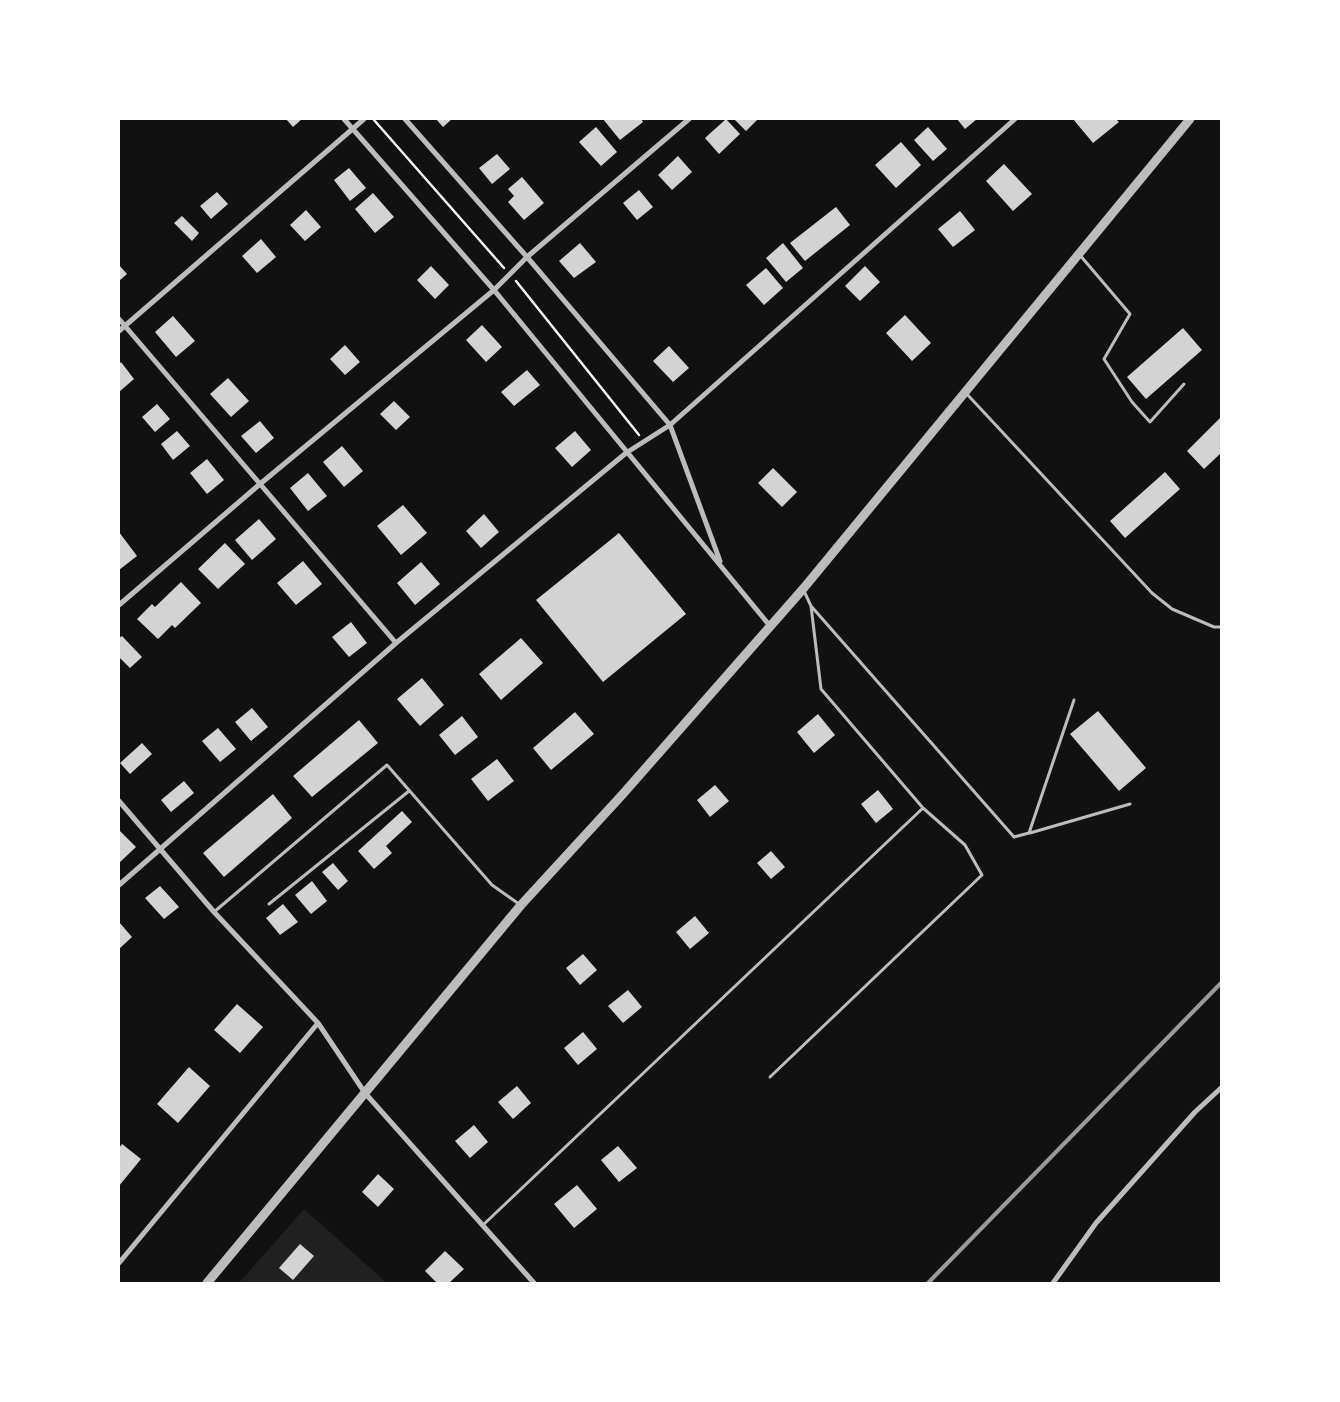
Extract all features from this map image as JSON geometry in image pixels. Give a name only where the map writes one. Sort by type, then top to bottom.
[{"type":"street","points":[[344,119],[494,290],[770,626]]},
{"type":"street","points":[[119,331],[364,119]]},
{"type":"street","points":[[405,119],[527,256],[670,425],[721,565]]},
{"type":"street","points":[[119,605],[260,484],[494,290],[527,256],[689,119]]},
{"type":"street","points":[[119,885],[396,643],[626,453],[670,425],[1016,119]]},
{"type":"street","points":[[207,1283],[521,905],[622,795],[803,589],[1190,119]]},
{"type":"street","points":[[119,319],[396,643]]},
{"type":"street","points":[[119,802],[214,912],[318,1023],[365,1093],[534,1283]]},
{"type":"street","points":[[119,1263],[318,1023]]},
{"type":"street","points":[[1053,1283],[1096,1223],[1195,1112],[1221,1088]]},
{"type":"lane","points":[[1079,254],[1130,314],[1104,359],[1132,402],[1150,422],[1184,384]]},
{"type":"lane","points":[[965,392],[1152,593],[1172,608],[1214,627],[1221,627]]},
{"type":"lane","points":[[803,589],[811,606],[1014,837],[1130,804]]},
{"type":"lane","points":[[770,1077],[982,875],[965,845],[923,808],[821,689],[811,606]]},
{"type":"lane","points":[[1030,833],[1074,700]]},
{"type":"lane","points":[[214,912],[387,765],[492,885],[521,905]]},
{"type":"lane","points":[[269,904],[409,791]]},
{"type":"lane","points":[[482,1225],[923,808]]},
{"type":"shaded area","points":[[304,1209],[387,1283],[239,1283]]},
{"type":"building","points":[[286,119],[302,119],[293,127]]},
{"type":"building","points":[[436,119],[452,119],[443,127]]},
{"type":"building","points":[[603,119],[641,119],[643,122],[620,140]]},
{"type":"building","points":[[726,119],[740,134],[719,154],[705,138]]},
{"type":"building","points":[[734,119],[758,119],[746,131]]},
{"type":"building","points":[[957,119],[977,119],[965,129]]},
{"type":"building","points":[[1073,119],[1116,119],[1119,122],[1093,143]]},
{"type":"building","points":[[596,127],[617,152],[601,166],[579,142]]},
{"type":"building","points":[[928,127],[947,149],[933,161],[914,140]]},
{"type":"building","points":[[901,142],[921,165],[896,188],[875,165]]},
{"type":"building","points":[[497,154],[510,169],[492,184],[479,168]]},
{"type":"building","points":[[678,156],[692,172],[672,190],[658,175]]},
{"type":"building","points":[[1004,164],[1032,194],[1013,211],[986,181]]},
{"type":"building","points":[[349,168],[366,188],[350,201],[334,180]]},
{"type":"building","points":[[522,177],[544,203],[524,220],[508,202],[514,196],[508,189]]},
{"type":"building","points":[[639,190],[653,207],[637,220],[623,203]]},
{"type":"building","points":[[217,192],[228,204],[211,219],[200,206]]},
{"type":"building","points":[[373,193],[394,217],[375,233],[355,209]]},
{"type":"building","points":[[836,207],[850,225],[805,261],[790,243]]},
{"type":"building","points":[[306,210],[321,227],[305,241],[290,225]]},
{"type":"building","points":[[960,211],[975,230],[953,247],[938,229]]},
{"type":"building","points":[[182,216],[199,233],[192,241],[174,223]]},
{"type":"building","points":[[261,239],[276,257],[257,273],[242,256]]},
{"type":"building","points":[[580,243],[596,262],[574,278],[559,261]]},
{"type":"building","points":[[783,243],[803,268],[786,282],[766,258]]},
{"type":"building","points":[[119,265],[127,274],[119,281]]},
{"type":"building","points":[[431,266],[449,285],[435,299],[417,280]]},
{"type":"building","points":[[865,266],[880,282],[860,301],[845,286]]},
{"type":"building","points":[[766,268],[783,288],[764,305],[746,285]]},
{"type":"building","points":[[905,315],[931,343],[912,361],[886,333]]},
{"type":"building","points":[[173,316],[195,341],[176,357],[155,332]]},
{"type":"building","points":[[482,325],[502,347],[486,362],[466,340]]},
{"type":"building","points":[[1183,328],[1202,350],[1146,399],[1127,377]]},
{"type":"building","points":[[345,345],[360,362],[345,375],[330,359]]},
{"type":"building","points":[[669,346],[689,368],[673,382],[653,361]]},
{"type":"building","points":[[121,362],[134,379],[119,392],[119,364]]},
{"type":"building","points":[[527,370],[540,385],[514,406],[501,392]]},
{"type":"building","points":[[228,378],[249,401],[231,417],[210,394]]},
{"type":"building","points":[[394,401],[410,417],[396,430],[380,414]]},
{"type":"building","points":[[157,404],[170,419],[155,432],[142,417]]},
{"type":"building","points":[[1221,417],[1221,453],[1204,469],[1187,451]]},
{"type":"building","points":[[260,421],[274,438],[256,453],[241,436]]},
{"type":"building","points":[[177,431],[190,446],[173,460],[161,444]]},
{"type":"building","points":[[575,431],[591,450],[572,467],[555,448]]},
{"type":"building","points":[[342,446],[363,471],[344,487],[323,462]]},
{"type":"building","points":[[207,459],[224,480],[207,494],[190,473]]},
{"type":"building","points":[[773,468],[797,492],[782,507],[758,483]]},
{"type":"building","points":[[1165,472],[1180,489],[1125,538],[1110,521]]},
{"type":"building","points":[[308,473],[327,496],[308,511],[290,488]]},
{"type":"building","points":[[403,505],[427,533],[401,555],[377,526]]},
{"type":"building","points":[[484,514],[499,532],[481,548],[466,531]]},
{"type":"building","points":[[259,519],[276,539],[252,560],[235,540]]},
{"type":"building","points":[[119,532],[137,556],[119,570]]},
{"type":"building","points":[[619,533],[686,614],[603,682],[536,600]]},
{"type":"building","points":[[225,543],[245,564],[218,589],[198,569]]},
{"type":"building","points":[[303,561],[322,584],[296,605],[277,583]]},
{"type":"building","points":[[421,562],[440,584],[415,605],[397,583]]},
{"type":"building","points":[[181,582],[201,603],[175,628],[172,625],[158,639],[137,619],[152,604],[155,607]]},
{"type":"building","points":[[351,622],[367,643],[349,657],[332,637]]},
{"type":"building","points":[[122,636],[142,657],[130,668],[119,657],[119,638]]},
{"type":"building","points":[[521,638],[543,663],[501,700],[479,674]]},
{"type":"building","points":[[422,678],[444,705],[420,726],[397,699]]},
{"type":"building","points":[[252,708],[268,727],[251,741],[235,722]]},
{"type":"building","points":[[1098,711],[1146,768],[1119,791],[1070,734]]},
{"type":"building","points":[[575,712],[594,734],[551,770],[533,748]]},
{"type":"building","points":[[818,714],[835,735],[814,753],[797,732]]},
{"type":"building","points":[[462,716],[478,737],[455,755],[439,735]]},
{"type":"building","points":[[359,720],[378,743],[312,797],[293,776]]},
{"type":"building","points":[[218,728],[236,749],[220,762],[202,741]]},
{"type":"building","points":[[142,743],[152,754],[130,774],[120,763]]},
{"type":"building","points":[[497,759],[514,781],[488,801],[471,779]]},
{"type":"building","points":[[184,781],[194,793],[171,812],[161,800]]},
{"type":"building","points":[[715,785],[729,801],[710,817],[697,800]]},
{"type":"building","points":[[878,790],[893,809],[876,823],[861,804]]},
{"type":"building","points":[[273,794],[292,818],[224,877],[203,853]]},
{"type":"building","points":[[402,811],[412,822],[386,846],[392,853],[374,869],[358,851]]},
{"type":"building","points":[[119,830],[136,847],[119,863]]},
{"type":"building","points":[[771,851],[785,867],[771,879],[757,863]]},
{"type":"building","points":[[333,863],[348,881],[338,890],[322,872]]},
{"type":"building","points":[[312,881],[327,901],[311,914],[295,895]]},
{"type":"building","points":[[160,886],[179,907],[164,919],[145,898]]},
{"type":"building","points":[[283,904],[298,922],[280,935],[266,918]]},
{"type":"building","points":[[695,916],[709,933],[690,949],[676,932]]},
{"type":"building","points":[[119,922],[132,937],[119,949]]},
{"type":"building","points":[[583,954],[597,970],[580,985],[566,968]]},
{"type":"building","points":[[628,990],[642,1007],[623,1023],[608,1006]]},
{"type":"building","points":[[237,1004],[263,1027],[240,1053],[214,1030]]},
{"type":"building","points":[[583,1032],[597,1049],[578,1065],[564,1048]]},
{"type":"building","points":[[189,1067],[210,1086],[178,1123],[157,1104]]},
{"type":"building","points":[[517,1086],[531,1103],[513,1119],[498,1102]]},
{"type":"building","points":[[474,1125],[488,1142],[470,1158],[455,1141]]},
{"type":"building","points":[[122,1144],[141,1159],[119,1186],[119,1148]]},
{"type":"building","points":[[618,1146],[637,1168],[619,1182],[601,1160]]},
{"type":"building","points":[[378,1174],[394,1189],[378,1207],[362,1192]]},
{"type":"building","points":[[577,1185],[597,1209],[574,1228],[554,1204]]},
{"type":"building","points":[[300,1244],[314,1256],[293,1280],[279,1268]]},
{"type":"building","points":[[445,1251],[464,1269],[449,1283],[437,1283],[425,1271]]},
{"type":"railway","points":[[928,1283],[1221,983]]}]
